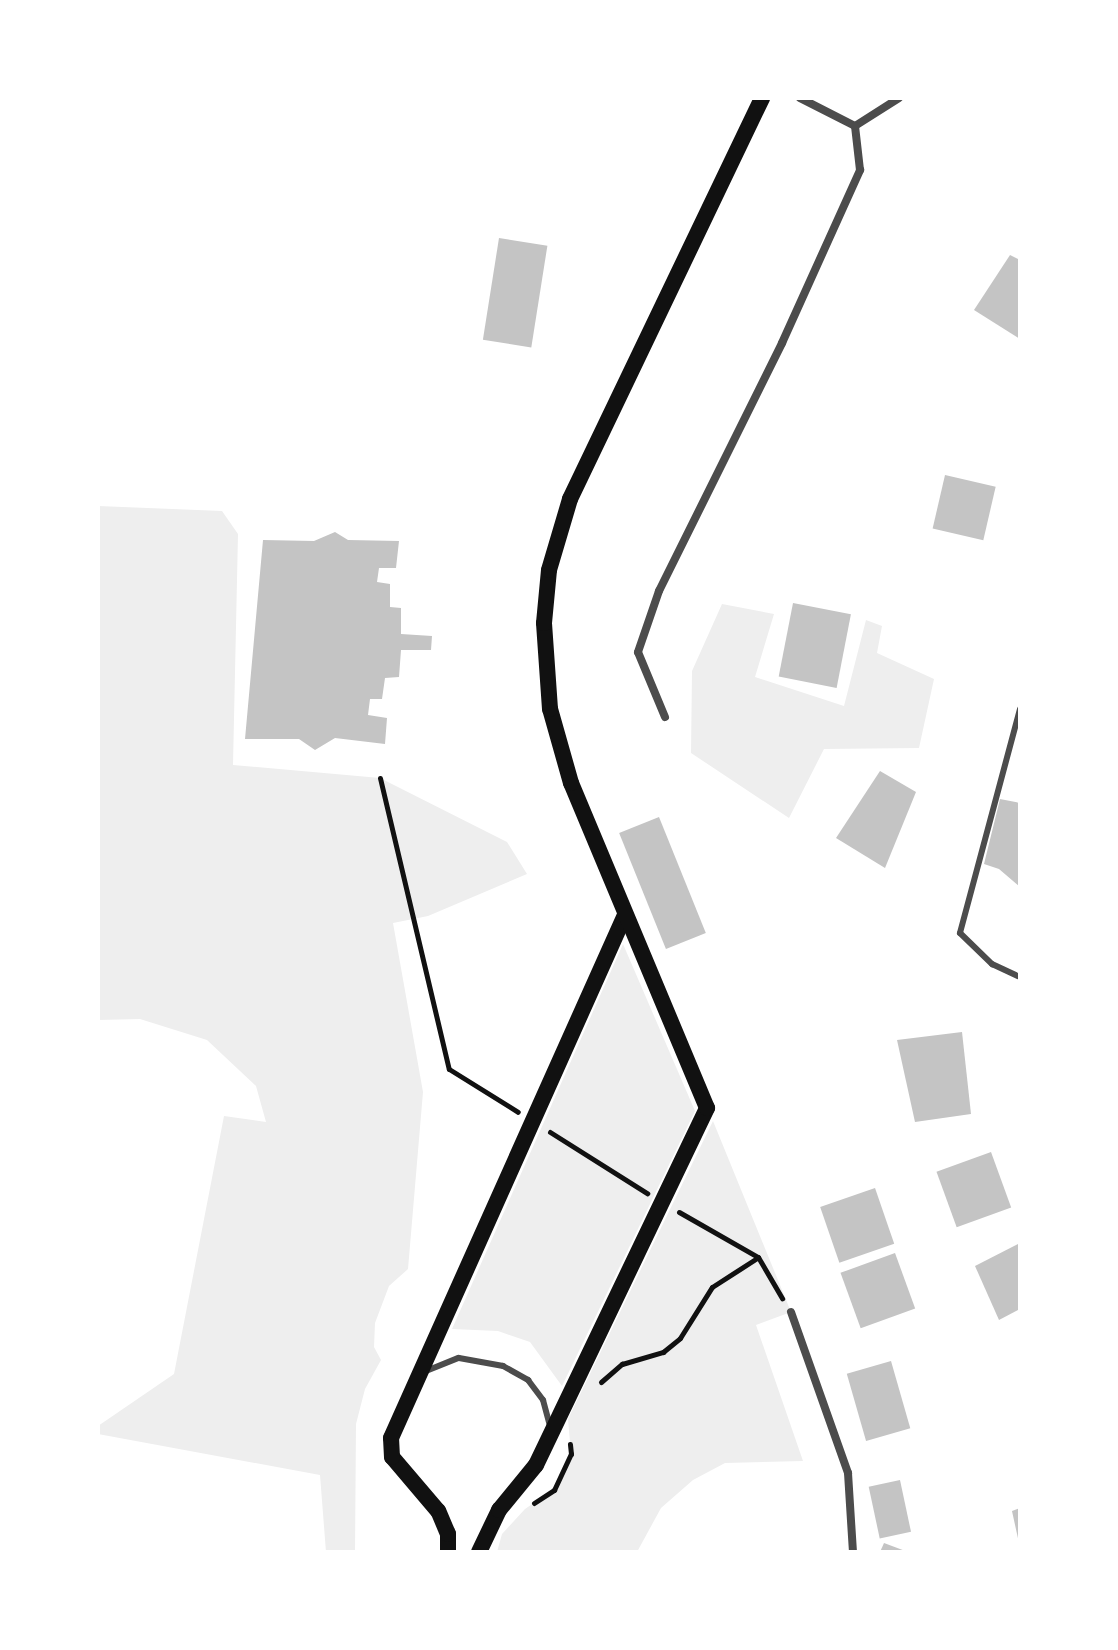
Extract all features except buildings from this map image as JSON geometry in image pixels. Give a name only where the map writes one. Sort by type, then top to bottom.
[{"type":"main road","points":[[479,1552],[484,1534],[536,1465],[553,1433],[707,1108],[571,783],[550,709],[544,623],[549,570],[570,499],[598,433],[762,98]]},
{"type":"main road","points":[[448,1552],[448,1534],[438,1511],[392,1457],[391,1438],[625,915]]},
{"type":"street","points":[[800,98],[855,126]]},
{"type":"street","points":[[855,126],[899,98]]},
{"type":"street","points":[[665,717],[638,652],[664,578],[782,343],[860,170],[855,126]]},
{"type":"street","points":[[791,1312],[848,1473],[853,1552]]},
{"type":"lane","points":[[1020,709],[960,933],[992,964],[1020,977]]},
{"type":"lane","points":[[420,1373],[459,1358],[503,1366],[528,1380],[543,1400],[553,1433]]},
{"type":"path","points":[[591,1390],[622,1364],[663,1352],[680,1338],[712,1287],[758,1257]]},
{"type":"shaded area","points":[[98,506],[222,511],[238,534],[233,765],[380,778],[507,842],[527,874],[428,916],[393,923],[423,1092],[408,1269],[389,1286],[375,1323],[374,1347],[381,1360],[365,1389],[356,1424],[355,1552],[326,1552],[320,1475],[98,1434],[98,1426],[174,1374],[224,1116],[266,1122],[256,1086],[207,1040],[140,1019],[98,1020]]},
{"type":"shaded area","points":[[722,604],[774,614],[755,677],[844,706],[866,620],[882,626],[877,653],[934,679],[919,748],[824,749],[789,818],[691,753],[692,671]]},
{"type":"shaded area","points":[[623,944],[695,1111],[562,1386],[530,1342],[498,1331],[452,1329]]},
{"type":"shaded area","points":[[713,1121],[791,1312],[756,1325],[803,1461],[725,1463],[693,1480],[661,1508],[637,1552],[497,1552],[502,1534],[525,1509],[554,1489],[571,1454],[568,1419]]}]
